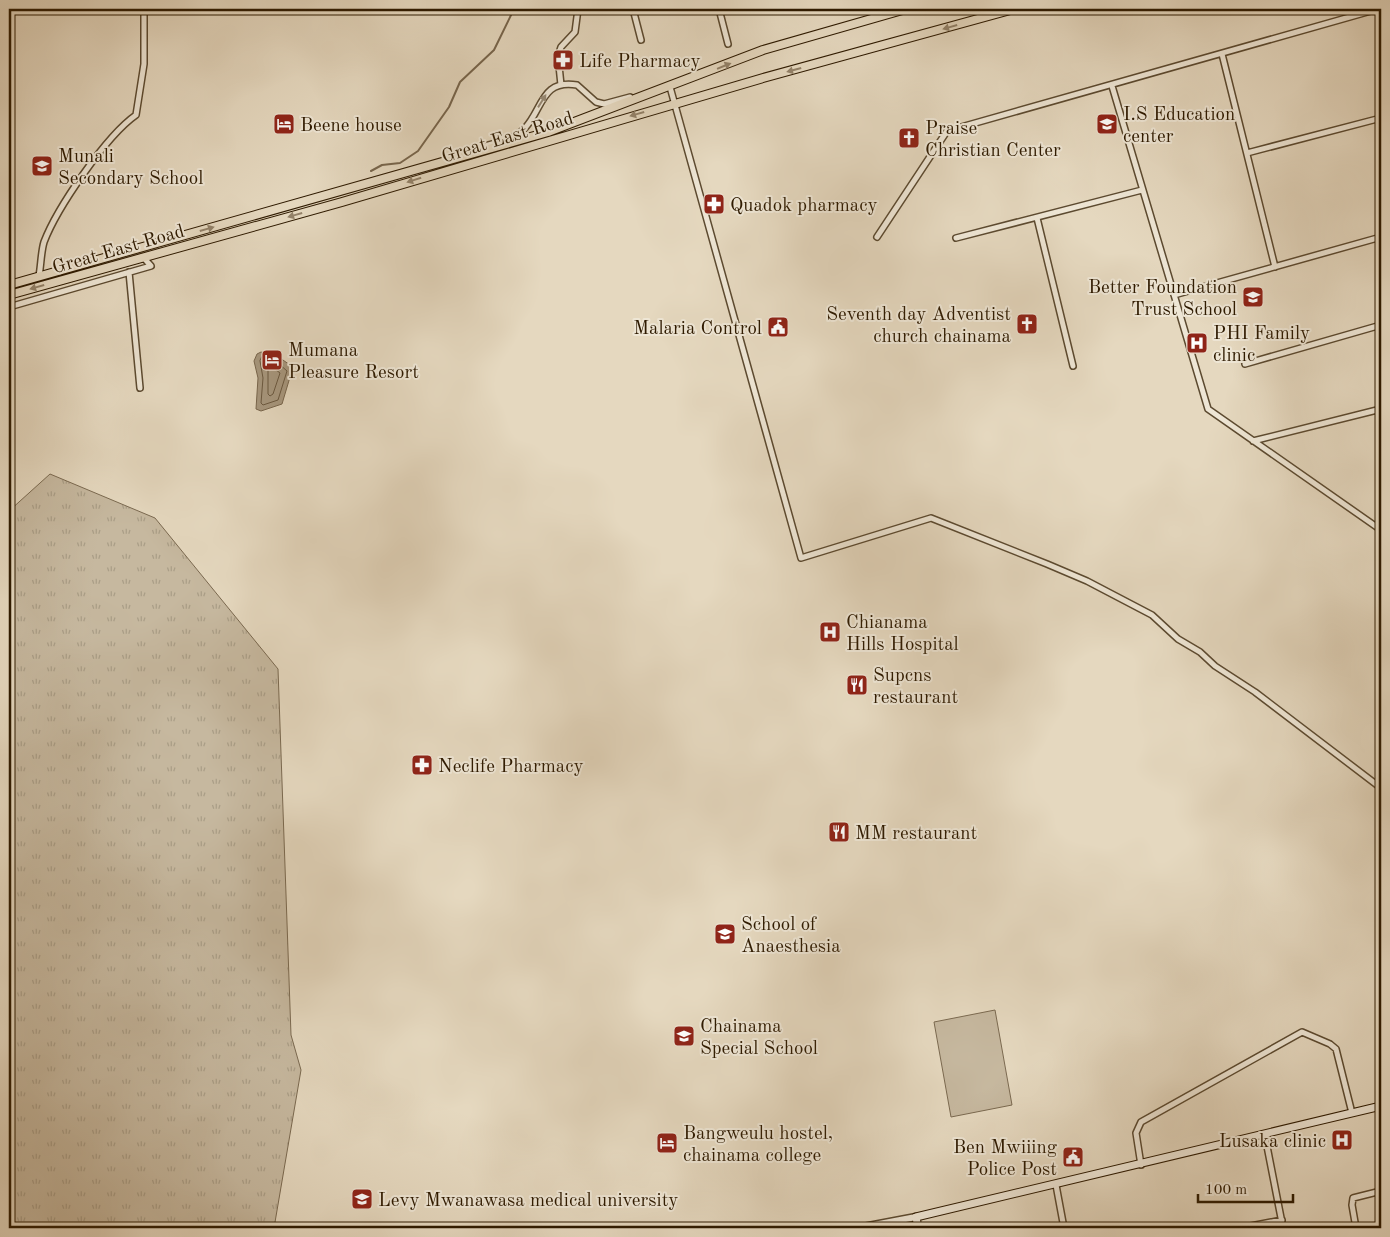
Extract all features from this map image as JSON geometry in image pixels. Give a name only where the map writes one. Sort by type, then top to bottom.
[{"type":"main road","name":"Great East Road","points":[[9,285],[548,132],[763,50],[906,9]]},
{"type":"main road","name":"Great East Road","points":[[9,295],[342,202],[675,104],[1014,9]]},
{"type":"main road","points":[[918,1228],[916,1217],[1266,1136],[1381,1106]]},
{"type":"street","points":[[39,276],[44,243],[65,201],[123,124],[136,115],[144,64],[144,9]]},
{"type":"street","points":[[561,85],[558,56],[561,47],[575,32],[578,9]]},
{"type":"street","points":[[633,9],[641,40]]},
{"type":"street","points":[[719,9],[728,44]]},
{"type":"street","points":[[877,237],[947,132],[1378,9]]},
{"type":"street","points":[[1222,54],[1275,267]]},
{"type":"street","points":[[446,162],[467,150],[518,134],[526,127],[545,95],[561,85],[576,85],[596,102],[604,104],[657,91]]},
{"type":"street","points":[[1112,86],[1208,409],[1381,530]]},
{"type":"street","points":[[670,87],[801,558],[931,518],[1087,580],[1152,615],[1178,639],[1200,652],[1215,666],[1255,692],[1381,788]]},
{"type":"street","points":[[1246,153],[1381,118]]},
{"type":"street","points":[[956,238],[1142,190]]},
{"type":"street","points":[[1037,218],[1073,366]]},
{"type":"street","points":[[1174,295],[1381,237]]},
{"type":"street","points":[[9,307],[151,266],[143,257]]},
{"type":"street","points":[[129,272],[140,388]]},
{"type":"street","points":[[1245,364],[1381,325]]},
{"type":"street","points":[[1253,441],[1381,410]]},
{"type":"street","points":[[1140,1165],[1136,1133],[1141,1122],[1302,1032],[1308,1033],[1336,1049],[1352,1113]]},
{"type":"street","points":[[1266,1136],[1284,1228]]},
{"type":"street","points":[[1056,1184],[1064,1228]]},
{"type":"street","points":[[1356,1228],[1352,1205],[1353,1198],[1381,1191]]},
{"type":"street","points":[[858,1228],[916,1217]]},
{"type":"street","points":[[1240,1228],[1282,1220]]},
{"type":"green space","points":[[50,474],[155,518],[278,669],[291,1035],[301,1070],[274,1228],[9,1228],[9,511]]},
{"type":"green space","points":[[995,1010],[1012,1105],[951,1117],[934,1022]]},
{"type":"water","points":[[261,352],[280,358],[293,367],[282,404],[261,411],[256,409],[258,378],[254,361],[257,354]]},
{"type":"waterway","points":[[371,171],[382,165],[400,163],[418,151],[449,107],[460,82],[494,50],[514,9]]},
{"type":"place","name":"Life Pharmacy","points":[[563,60]]},
{"type":"place","name":"Beene house","points":[[284,124]]},
{"type":"place","name":"I.S Education center","points":[[1107,124]]},
{"type":"place","name":"Praise Christian Center","points":[[909,138]]},
{"type":"place","name":"Munali Secondary School","points":[[42,166]]},
{"type":"place","name":"Quadok pharmacy","points":[[714,204]]},
{"type":"place","name":"Better Foundation Trust School","points":[[1253,297]]},
{"type":"place","name":"Seventh day Adventist church chainama","points":[[1027,324]]},
{"type":"place","name":"Malaria Control","points":[[778,327]]},
{"type":"place","name":"PHI Family clinic","points":[[1197,343]]},
{"type":"place","name":"Mumana Pleasure Resort","points":[[272,360]]},
{"type":"place","name":"Chianama Hills Hospital","points":[[830,632]]},
{"type":"place","name":"Supcns restaurant","points":[[857,685]]},
{"type":"place","name":"Neclife Pharmacy","points":[[422,765]]},
{"type":"place","name":"MM restaurant","points":[[839,832]]},
{"type":"place","name":"School of Anaesthesia","points":[[725,934]]},
{"type":"place","name":"Chainama Special School","points":[[684,1036]]},
{"type":"place","name":"Lusaka clinic","points":[[1342,1140]]},
{"type":"place","name":"Bangweulu hostel, chainama college","points":[[667,1143]]},
{"type":"place","name":"Ben Mwiiing Police Post","points":[[1073,1157]]},
{"type":"place","name":"Levy Mwanawasa medical university","points":[[362,1199]]}]
